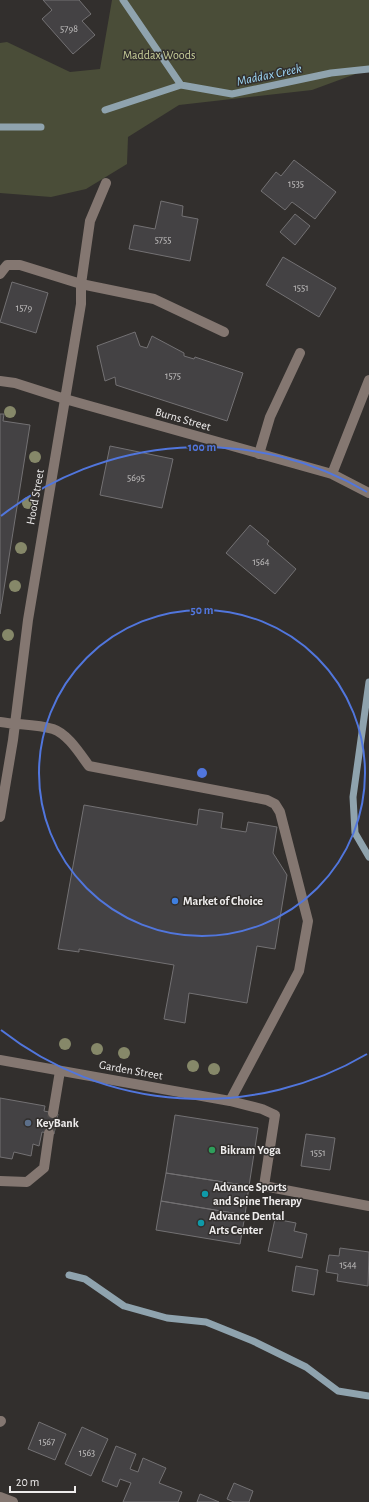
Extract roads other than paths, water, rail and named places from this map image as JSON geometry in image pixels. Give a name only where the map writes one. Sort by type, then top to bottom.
[{"type":"street","name":"Hood Street","points":[[0,817],[28,620],[81,304],[81,284],[90,221],[106,183]]},
{"type":"street","points":[[0,274],[7,265],[20,265],[81,284],[154,299],[224,332]]},
{"type":"street","points":[[259,454],[270,417],[300,353]]},
{"type":"street","name":"Burns Street","points":[[0,380],[16,383],[65,399],[332,474],[369,493]]},
{"type":"street","points":[[332,474],[369,380]]},
{"type":"street","points":[[0,722],[54,729],[66,738],[89,766],[267,800],[275,804],[280,812],[308,921],[299,971],[230,1101]]},
{"type":"street","name":"Garden Street","points":[[0,1060],[230,1101],[257,1108],[275,1115],[264,1186],[369,1206]]},
{"type":"street","points":[[53,1113],[60,1071]]},
{"type":"street","points":[[0,1181],[27,1182],[44,1168],[49,1133]]},
{"type":"street","points":[[0,1496],[13,1502]]},
{"type":"waterway","points":[[123,0],[181,85]]},
{"type":"waterway","name":"Maddax Creek","points":[[105,110],[181,85],[232,94],[331,73],[369,69]]},
{"type":"waterway","name":"Maddax Creek","points":[[0,127],[41,127]]},
{"type":"waterway","points":[[369,682],[353,797],[355,833],[369,857]]},
{"type":"waterway","points":[[69,1275],[85,1279],[124,1306],[167,1318],[206,1322],[253,1341],[306,1367],[338,1391],[369,1396]]},
{"type":"tunnel","points":[[49,1133],[53,1113]]},
{"type":"place","name":"Market of Choice","points":[[175,901]]},
{"type":"place","name":"KeyBank","points":[[28,1123]]},
{"type":"place","name":"Bikram Yoga","points":[[212,1150]]},
{"type":"place","name":"Advance Sports and Spine Therapy","points":[[205,1194]]},
{"type":"place","name":"Advance Dental Arts Center","points":[[201,1223]]},
{"type":"park label","name":"Maddax Woods","points":[[159,55]]}]
